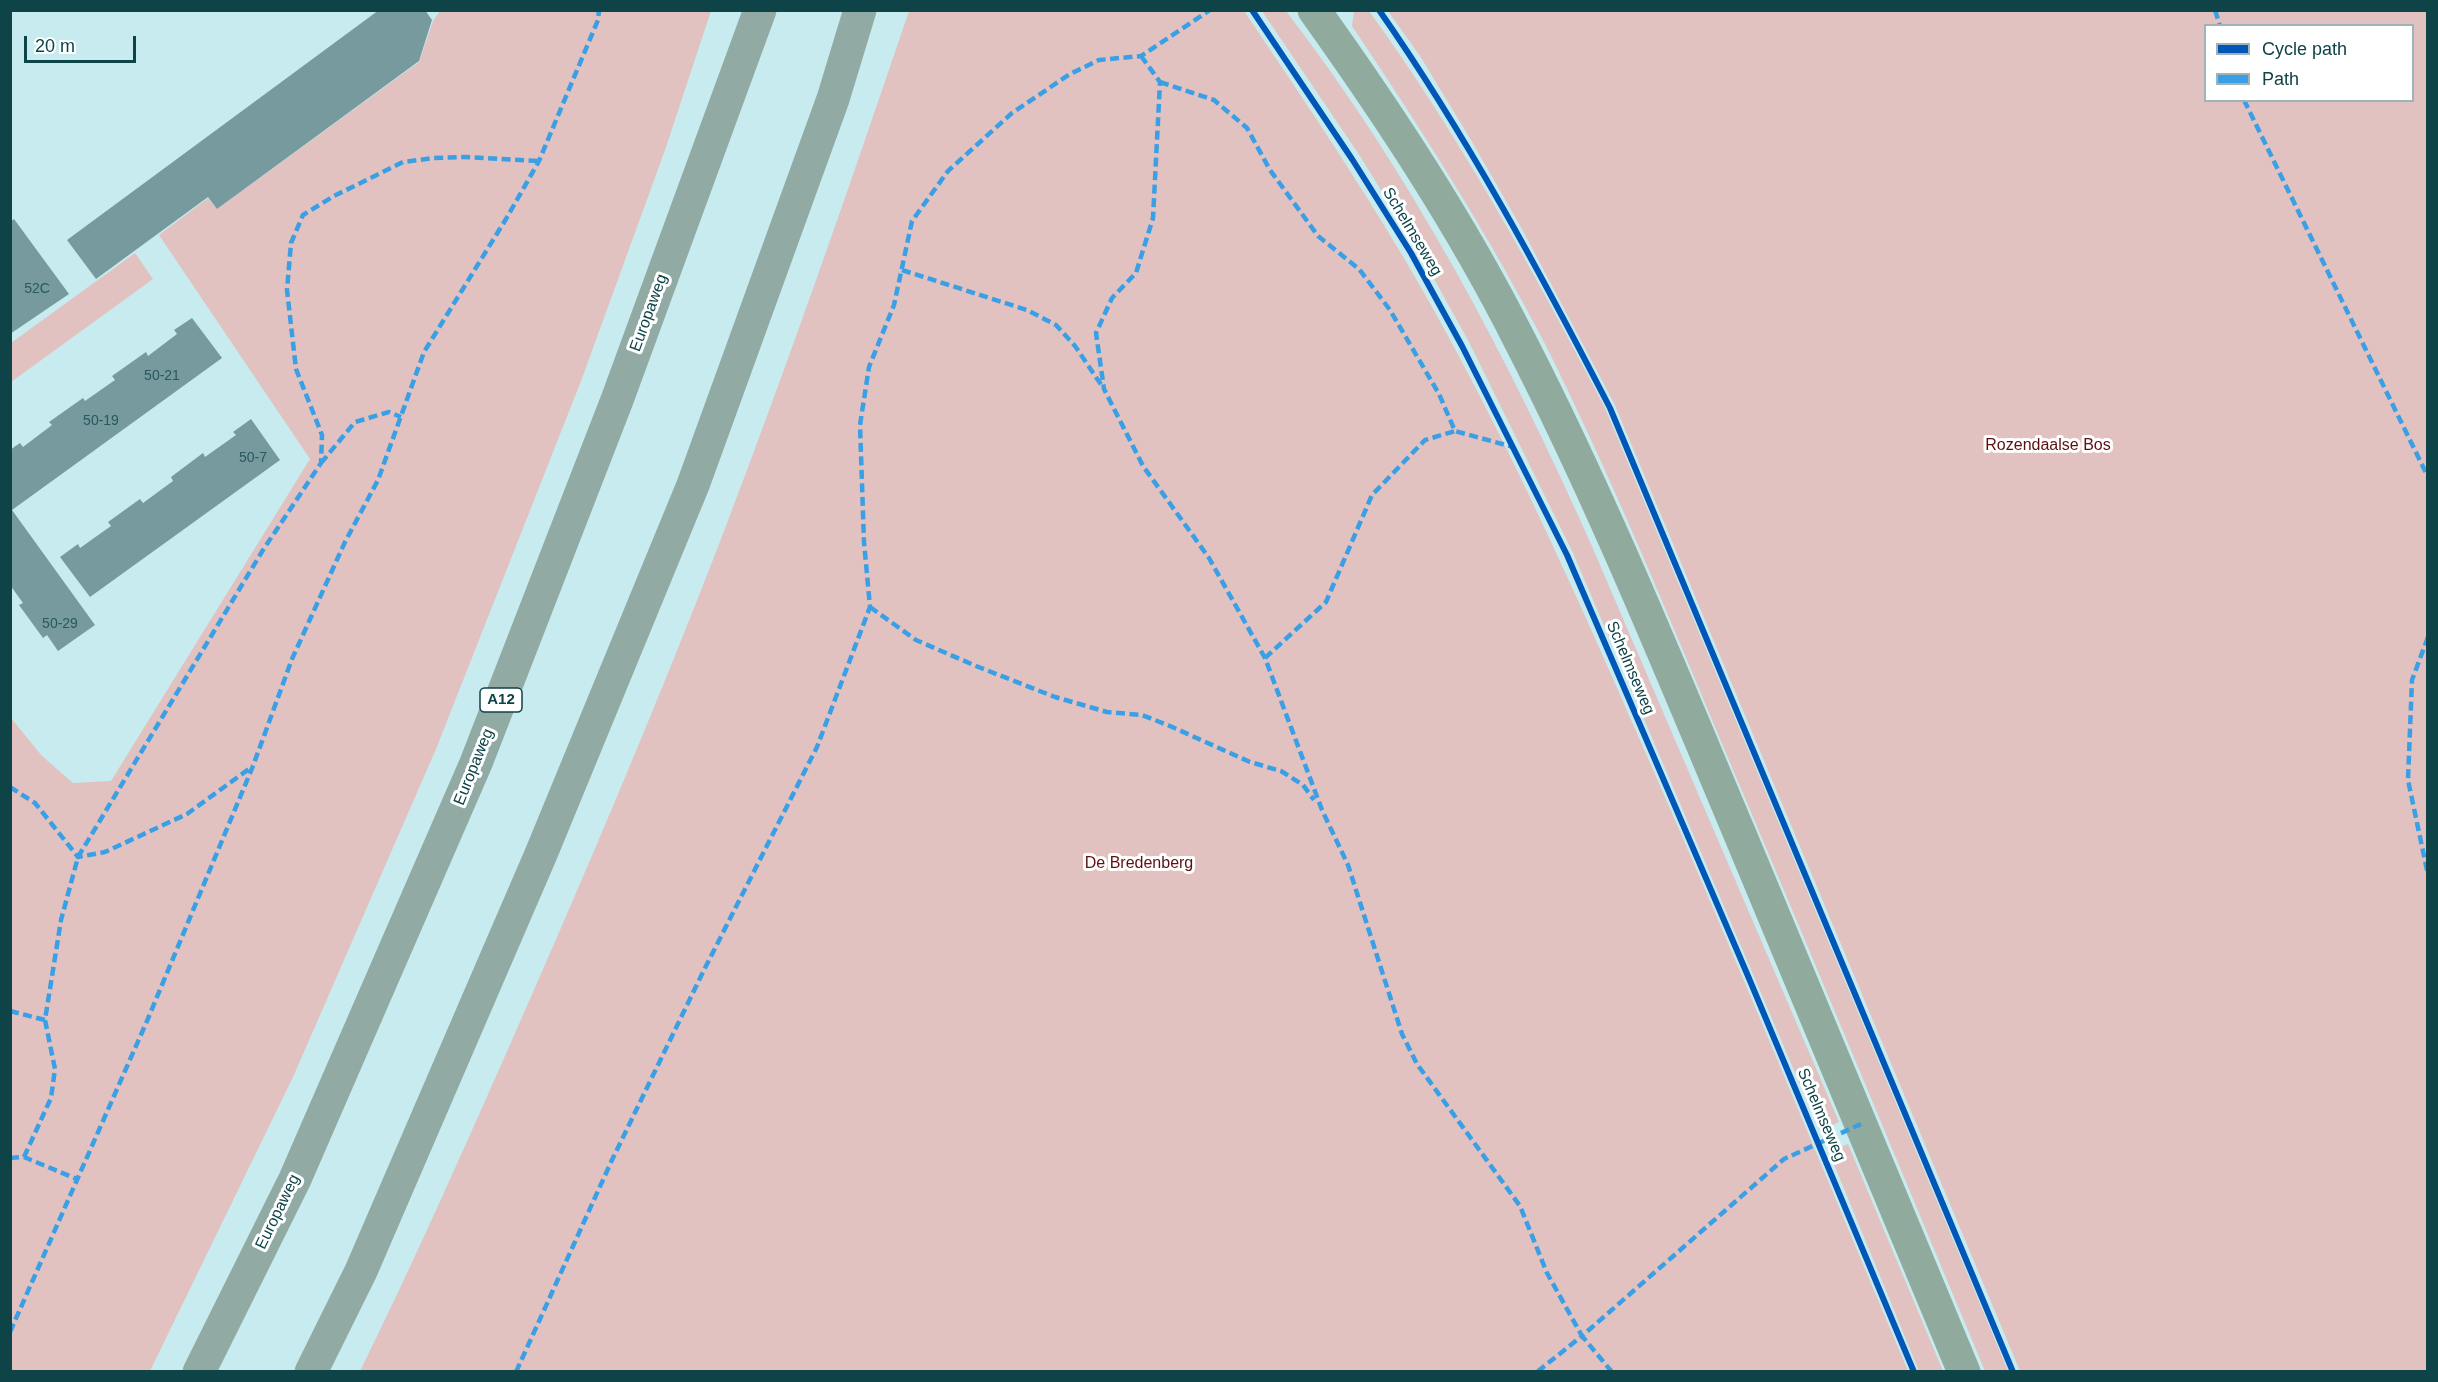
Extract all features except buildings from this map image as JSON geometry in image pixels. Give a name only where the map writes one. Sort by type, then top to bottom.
[{"type":"highway","name":"Europaweg","points":[[199,1371],[295,1179],[476,763],[621,389],[760,10]]},
{"type":"highway","points":[[311,1371],[361,1271],[532,876],[693,485],[833,99],[860,10]]},
{"type":"main road","name":"Schelmseweg","points":[[1314,10],[1378,102],[1457,228],[1518,336],[1571,444],[1714,774],[1964,1371]]},
{"type":"green space","points":[[440,11],[711,11],[665,150],[581,381],[436,749],[293,1077],[150,1371],[11,1371],[11,718],[42,756],[73,783],[111,781],[310,459],[159,235],[208,198],[217,209],[419,62],[433,21]]},
{"type":"green space","name":"De Bredenberg","points":[[909,11],[1244,11],[1380,218],[1430,303],[1505,445],[1576,595],[1677,825],[1908,1371],[360,1371],[416,1254],[505,1056],[589,864],[670,669],[770,408]]},
{"type":"green space","points":[[1262,11],[1286,11],[1332,73],[1416,202],[1491,336],[1526,404],[1591,544],[1839,1122],[1820,1131],[1573,553],[1469,342],[1418,250],[1360,156]]},
{"type":"green space","points":[[1354,11],[1369,11],[1465,155],[1523,255],[1605,408],[2008,1371],[1985,1371],[1625,514],[1573,402],[1546,346],[1478,223],[1352,26]]},
{"type":"green space","name":"Rozendaalse Bos","points":[[1388,11],[2427,11],[2427,1371],[2020,1371],[1614,403],[1522,229],[1420,56]]},
{"type":"green space","points":[[135,253],[153,279],[11,382],[11,343]]},
{"type":"green space","points":[[1848,1144],[1943,1371],[1919,1371],[1829,1152]]},
{"type":"marked path","points":[[10,1332],[147,1021],[253,766],[292,659],[345,542],[378,480],[424,352],[539,161],[598,20],[599,10]]},
{"type":"marked path","points":[[516,1372],[612,1160],[704,970],[817,747],[870,607],[864,542],[860,425],[869,367],[894,305],[912,221],[948,171],[1012,113],[1070,74],[1099,60],[1141,56],[1210,10]]},
{"type":"marked path","points":[[2215,10],[2219,24]]},
{"type":"marked path","points":[[1141,56],[1160,82],[1153,218],[1136,273],[1112,298],[1096,333],[1104,389],[1143,466],[1209,558],[1265,658],[1322,810],[1348,865],[1402,1034],[1417,1064],[1520,1206],[1547,1273],[1582,1336],[1537,1372]]},
{"type":"marked path","points":[[1160,82],[1214,100],[1247,128],[1270,170],[1318,236],[1359,269],[1390,310],[1439,394],[1455,431],[1513,447]]},
{"type":"marked path","points":[[2245,102],[2428,477]]},
{"type":"marked path","points":[[24,1157],[51,1098],[55,1069],[45,1020],[61,920],[78,857],[263,550],[321,463],[322,435],[296,369],[287,290],[291,243],[303,215],[334,196],[403,162],[464,157],[539,161]]},
{"type":"marked path","points":[[902,270],[1027,310],[1056,325],[1075,346],[1102,386]]},
{"type":"marked path","points":[[321,463],[355,422],[389,412],[401,417]]},
{"type":"marked path","points":[[1265,658],[1326,602],[1372,495],[1425,440],[1455,431]]},
{"type":"marked path","points":[[870,607],[916,640],[976,666],[1055,697],[1107,712],[1142,715],[1250,762],[1281,771],[1303,785],[1314,800]]},
{"type":"marked path","points":[[2428,637],[2412,680],[2408,780],[2428,875]]},
{"type":"marked path","points":[[10,787],[35,803],[78,857],[105,852],[187,814],[253,766]]},
{"type":"marked path","points":[[10,1011],[45,1020]]},
{"type":"marked path","points":[[1612,1372],[1582,1336],[1784,1159],[1861,1124]]},
{"type":"marked path","points":[[10,1158],[24,1157],[79,1180]]},
{"type":"cycle path","points":[[1252,10],[1352,159],[1411,253],[1462,346],[1567,555],[1748,976],[1914,1372]]},
{"type":"cycle path","points":[[1379,10],[1472,155],[1557,306],[1610,408],[2013,1372]]}]
